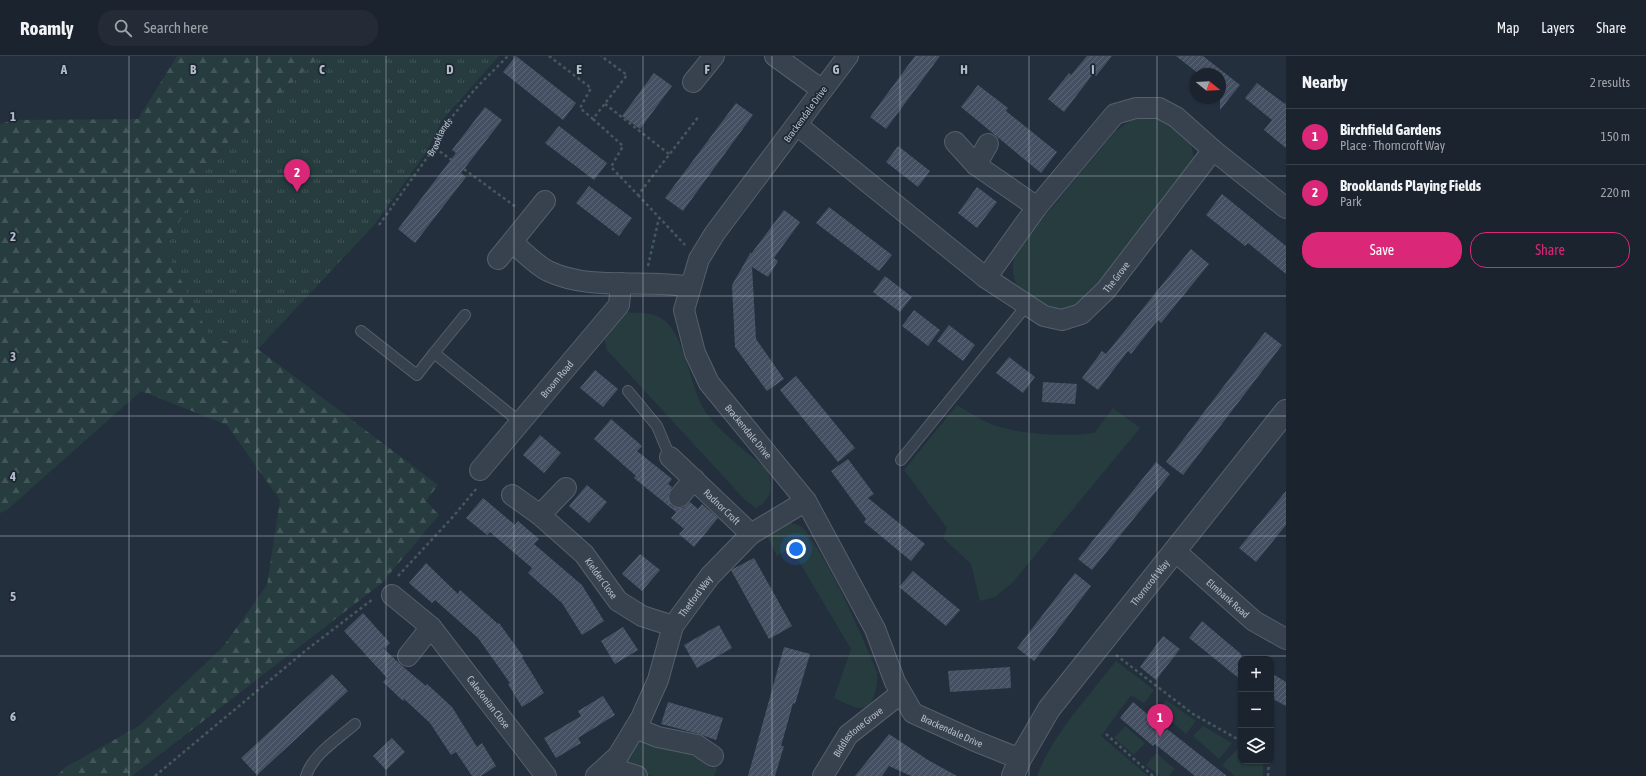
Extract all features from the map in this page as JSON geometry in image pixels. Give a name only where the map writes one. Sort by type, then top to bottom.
[{"type":"street","points":[[693,82],[714,56]]},
{"type":"street","points":[[775,56],[822,90]]},
{"type":"street","name":"Brackendale Drive","points":[[848,56],[715,233],[699,259],[684,310],[695,353],[709,383],[806,501],[875,629],[900,694],[913,714],[975,741],[1016,767]]},
{"type":"street","points":[[986,278],[1037,207],[1115,114],[1136,108],[1158,108],[1176,117],[1213,150],[1286,208]]},
{"type":"street","name":"The Grove","points":[[797,125],[986,278],[1044,316],[1062,320],[1082,314],[1106,290],[1213,150]]},
{"type":"street","points":[[954,142],[976,165],[1037,207]]},
{"type":"street","points":[[976,165],[988,144]]},
{"type":"street","points":[[498,259],[513,243],[545,201]]},
{"type":"street","points":[[513,243],[547,271],[580,282],[676,284],[690,287]]},
{"type":"street","name":"Broom Road","points":[[480,470],[619,305],[621,283]]},
{"type":"street","name":"Thorncroft Way","points":[[1016,767],[1049,709],[1286,411]]},
{"type":"street","name":"Radnor Croft","points":[[670,457],[751,534]]},
{"type":"street","points":[[679,497],[694,479]]},
{"type":"street","points":[[540,515],[566,488]]},
{"type":"street","name":"Kielder Close","points":[[512,495],[540,515],[584,554],[618,601],[642,616],[673,626]]},
{"type":"street","name":"Thetford Way","points":[[603,770],[618,756],[635,728],[658,680],[673,626],[710,576],[751,534],[806,501]]},
{"type":"street","name":"Elmbank Road","points":[[1175,551],[1254,621],[1286,639]]},
{"type":"street","name":"Caledonian Close","points":[[389,589],[431,627],[546,776]]},
{"type":"street","points":[[408,656],[431,627]]},
{"type":"street","name":"Biddlestone Grove","points":[[823,776],[848,735],[900,694]]},
{"type":"street","points":[[635,728],[658,737],[697,745],[714,756]]},
{"type":"street","name":"Thetford Way","points":[[603,770],[621,770],[637,776]]},
{"type":"lane","points":[[901,460],[1027,305]]},
{"type":"lane","points":[[361,331],[417,375],[465,315]]},
{"type":"lane","points":[[434,353],[520,422]]},
{"type":"lane","points":[[628,391],[657,426],[670,457]]},
{"type":"lane","points":[[306,776],[308,769],[319,755],[355,724]]},
{"type":"path","name":"Brooklands","points":[[379,225],[434,148],[441,130],[476,88],[508,56]]},
{"type":"path","points":[[549,56],[591,88],[580,108],[624,146],[611,167],[699,259]]},
{"type":"path","points":[[593,119],[627,75],[601,56]]},
{"type":"path","points":[[605,104],[669,154]]},
{"type":"path","points":[[638,195],[699,116]]},
{"type":"path","points":[[434,148],[531,218]]},
{"type":"path","points":[[644,283],[659,217]]},
{"type":"path","points":[[155,776],[305,651],[389,589],[484,479],[480,470]]},
{"type":"path","points":[[1100,643],[1193,714],[1238,740]]},
{"type":"path","points":[[1106,734],[1152,776]]},
{"type":"path","points":[[1268,776],[1269,764]]},
{"type":"green space","points":[[177,56],[320,56],[212,159],[210,337],[258,349],[438,485],[426,501],[439,515],[382,583],[132,776],[57,776],[64,768],[139,726],[222,648],[267,585],[280,500],[227,425],[141,391],[7,510],[0,513],[0,124],[14,120],[138,119]]},
{"type":"green space","points":[[320,56],[499,56],[443,119],[425,154],[375,224],[258,349],[210,337],[165,249],[212,159]]},
{"type":"green space","points":[[1150,116],[1166,122],[1181,132],[1187,139],[1193,154],[1192,164],[1186,174],[1088,295],[1078,305],[1056,312],[1028,296],[1016,284],[1013,265],[1015,252],[1115,132],[1131,120]]},
{"type":"green space","points":[[626,312],[654,315],[665,321],[673,330],[680,343],[695,389],[707,414],[728,436],[768,470],[770,492],[766,501],[762,505],[756,508],[746,501],[607,350],[604,337]]},
{"type":"green space","points":[[957,405],[977,417],[1000,427],[1041,434],[1069,435],[1094,433],[1113,408],[1140,428],[1013,582],[995,597],[980,601],[971,564],[943,538],[947,528],[904,470]]},
{"type":"green space","points":[[786,522],[799,525],[805,530],[836,581],[845,599],[877,672],[876,689],[869,705],[859,708],[834,698],[851,649],[791,548],[777,556],[767,536],[769,531]]},
{"type":"green space","points":[[1116,661],[1154,690],[1144,703],[1131,695],[1101,736],[1148,776],[1037,776],[1052,745],[1062,730]]},
{"type":"green space","points":[[1166,700],[1196,721],[1186,734],[1158,710]]},
{"type":"green space","points":[[1125,726],[1145,743],[1134,755],[1114,738]]},
{"type":"green space","points":[[1203,726],[1232,743],[1219,759],[1193,736]]},
{"type":"green space","points":[[639,739],[677,748],[695,756],[710,768],[719,764],[714,776],[653,776],[620,765]]},
{"type":"green space","points":[[1238,749],[1238,764],[1263,764],[1263,776],[1235,776],[1222,765]]},
{"type":"green space","points":[[1156,753],[1175,769],[1169,776],[1160,776],[1146,765]]},
{"type":"building","points":[[516,56],[576,103],[563,120],[503,72]]},
{"type":"building","points":[[915,56],[940,56],[886,129],[870,117]]},
{"type":"building","points":[[1087,56],[1112,56],[1096,76],[1093,74],[1064,112],[1048,99],[1069,73],[1071,75]]},
{"type":"building","points":[[1176,56],[1203,56],[1218,68],[1191,68]]},
{"type":"building","points":[[654,73],[672,86],[640,129],[622,116]]},
{"type":"building","points":[[1226,74],[1240,85],[1226,102]]},
{"type":"building","points":[[1257,83],[1285,104],[1286,102],[1286,148],[1264,130],[1272,120],[1245,98]]},
{"type":"building","points":[[978,85],[1008,108],[1006,111],[1057,152],[1041,173],[961,107]]},
{"type":"building","points":[[736,103],[753,115],[683,211],[665,198]]},
{"type":"building","points":[[1220,104],[1225,104],[1220,110]]},
{"type":"building","points":[[485,107],[502,120],[461,173],[466,177],[415,243],[398,229],[456,153],[452,150]]},
{"type":"building","points":[[559,126],[607,163],[594,180],[545,143]]},
{"type":"building","points":[[898,146],[930,171],[918,187],[886,162]]},
{"type":"building","points":[[589,186],[632,218],[619,236],[576,203]]},
{"type":"building","points":[[977,187],[997,202],[977,228],[958,213]]},
{"type":"building","points":[[1222,194],[1286,246],[1286,274],[1248,243],[1245,246],[1206,215]]},
{"type":"building","points":[[829,207],[892,255],[879,271],[816,223]]},
{"type":"building","points":[[784,210],[800,222],[774,258],[778,261],[768,277],[752,267],[756,339],[784,379],[767,391],[735,347],[732,285],[751,252],[751,254]]},
{"type":"building","points":[[1191,249],[1209,264],[1161,323],[1158,320],[1131,354],[1128,351],[1098,390],[1082,378],[1102,351],[1106,354]]},
{"type":"building","points":[[885,276],[912,297],[900,312],[873,292]]},
{"type":"building","points":[[914,310],[940,330],[928,346],[902,326]]},
{"type":"building","points":[[949,325],[975,345],[963,361],[937,341]]},
{"type":"building","points":[[1265,332],[1282,345],[1183,475],[1166,462]]},
{"type":"building","points":[[1009,357],[1035,377],[1023,393],[996,373]]},
{"type":"building","points":[[595,370],[618,389],[603,407],[580,388]]},
{"type":"building","points":[[796,376],[855,448],[838,462],[780,390]]},
{"type":"building","points":[[1043,382],[1077,384],[1075,404],[1042,402]]},
{"type":"building","points":[[611,419],[642,446],[637,451],[672,479],[668,484],[672,487],[668,495],[671,506],[683,508],[690,502],[698,509],[702,504],[718,518],[694,547],[679,534],[684,529],[671,518],[676,512],[634,478],[636,476],[594,439]]},
{"type":"building","points":[[540,435],[561,453],[544,473],[523,455]]},
{"type":"building","points":[[848,459],[874,494],[868,498],[925,544],[911,561],[864,522],[866,519],[831,471]]},
{"type":"building","points":[[1156,462],[1170,474],[1092,570],[1078,559]]},
{"type":"building","points":[[587,485],[607,502],[589,523],[569,506]]},
{"type":"building","points":[[1286,491],[1286,525],[1256,562],[1239,548]]},
{"type":"building","points":[[483,498],[515,525],[518,521],[539,539],[534,544],[582,585],[604,621],[582,635],[562,603],[528,573],[532,568],[490,532],[487,535],[466,518]]},
{"type":"building","points":[[640,554],[660,570],[642,591],[622,574]]},
{"type":"building","points":[[754,558],[792,626],[769,639],[731,570]]},
{"type":"building","points":[[426,563],[458,594],[460,590],[498,624],[499,623],[523,656],[522,657],[544,693],[522,707],[508,684],[510,683],[478,638],[435,600],[432,603],[409,583]]},
{"type":"building","points":[[913,571],[960,610],[946,626],[899,587]]},
{"type":"building","points":[[1075,573],[1091,586],[1034,661],[1017,648]]},
{"type":"building","points":[[363,613],[390,643],[384,649],[426,686],[427,684],[452,707],[477,747],[482,743],[496,766],[481,776],[472,776],[456,752],[451,755],[430,723],[383,682],[387,678],[344,631]]},
{"type":"building","points":[[1202,621],[1241,654],[1241,656],[1238,656],[1238,678],[1189,638]]},
{"type":"building","points":[[719,625],[732,648],[697,668],[684,645]]},
{"type":"building","points":[[623,627],[638,650],[615,664],[601,641]]},
{"type":"building","points":[[1163,636],[1180,649],[1156,680],[1140,667]]},
{"type":"building","points":[[784,647],[810,654],[795,704],[793,703],[781,746],[784,746],[775,776],[748,776]]},
{"type":"building","points":[[1010,667],[1011,688],[950,692],[948,671]]},
{"type":"building","points":[[332,674],[348,691],[257,775],[241,758]]},
{"type":"building","points":[[1274,675],[1286,682],[1286,706],[1274,700]]},
{"type":"building","points":[[603,696],[615,715],[578,738],[581,743],[556,758],[544,738],[581,716],[578,711]]},
{"type":"building","points":[[668,702],[723,718],[716,740],[661,724]]},
{"type":"building","points":[[1133,702],[1166,730],[1167,729],[1227,776],[1195,776],[1155,744],[1153,746],[1120,718]]},
{"type":"building","points":[[889,734],[928,760],[957,776],[911,776],[889,766],[882,776],[855,776]]},
{"type":"building","points":[[392,738],[405,752],[386,770],[373,756]]},
{"type":"place","name":"Brooklands Playing Fields","points":[[297,192]]},
{"type":"place","name":"Birchfield Gardens","points":[[1160,737]]}]
